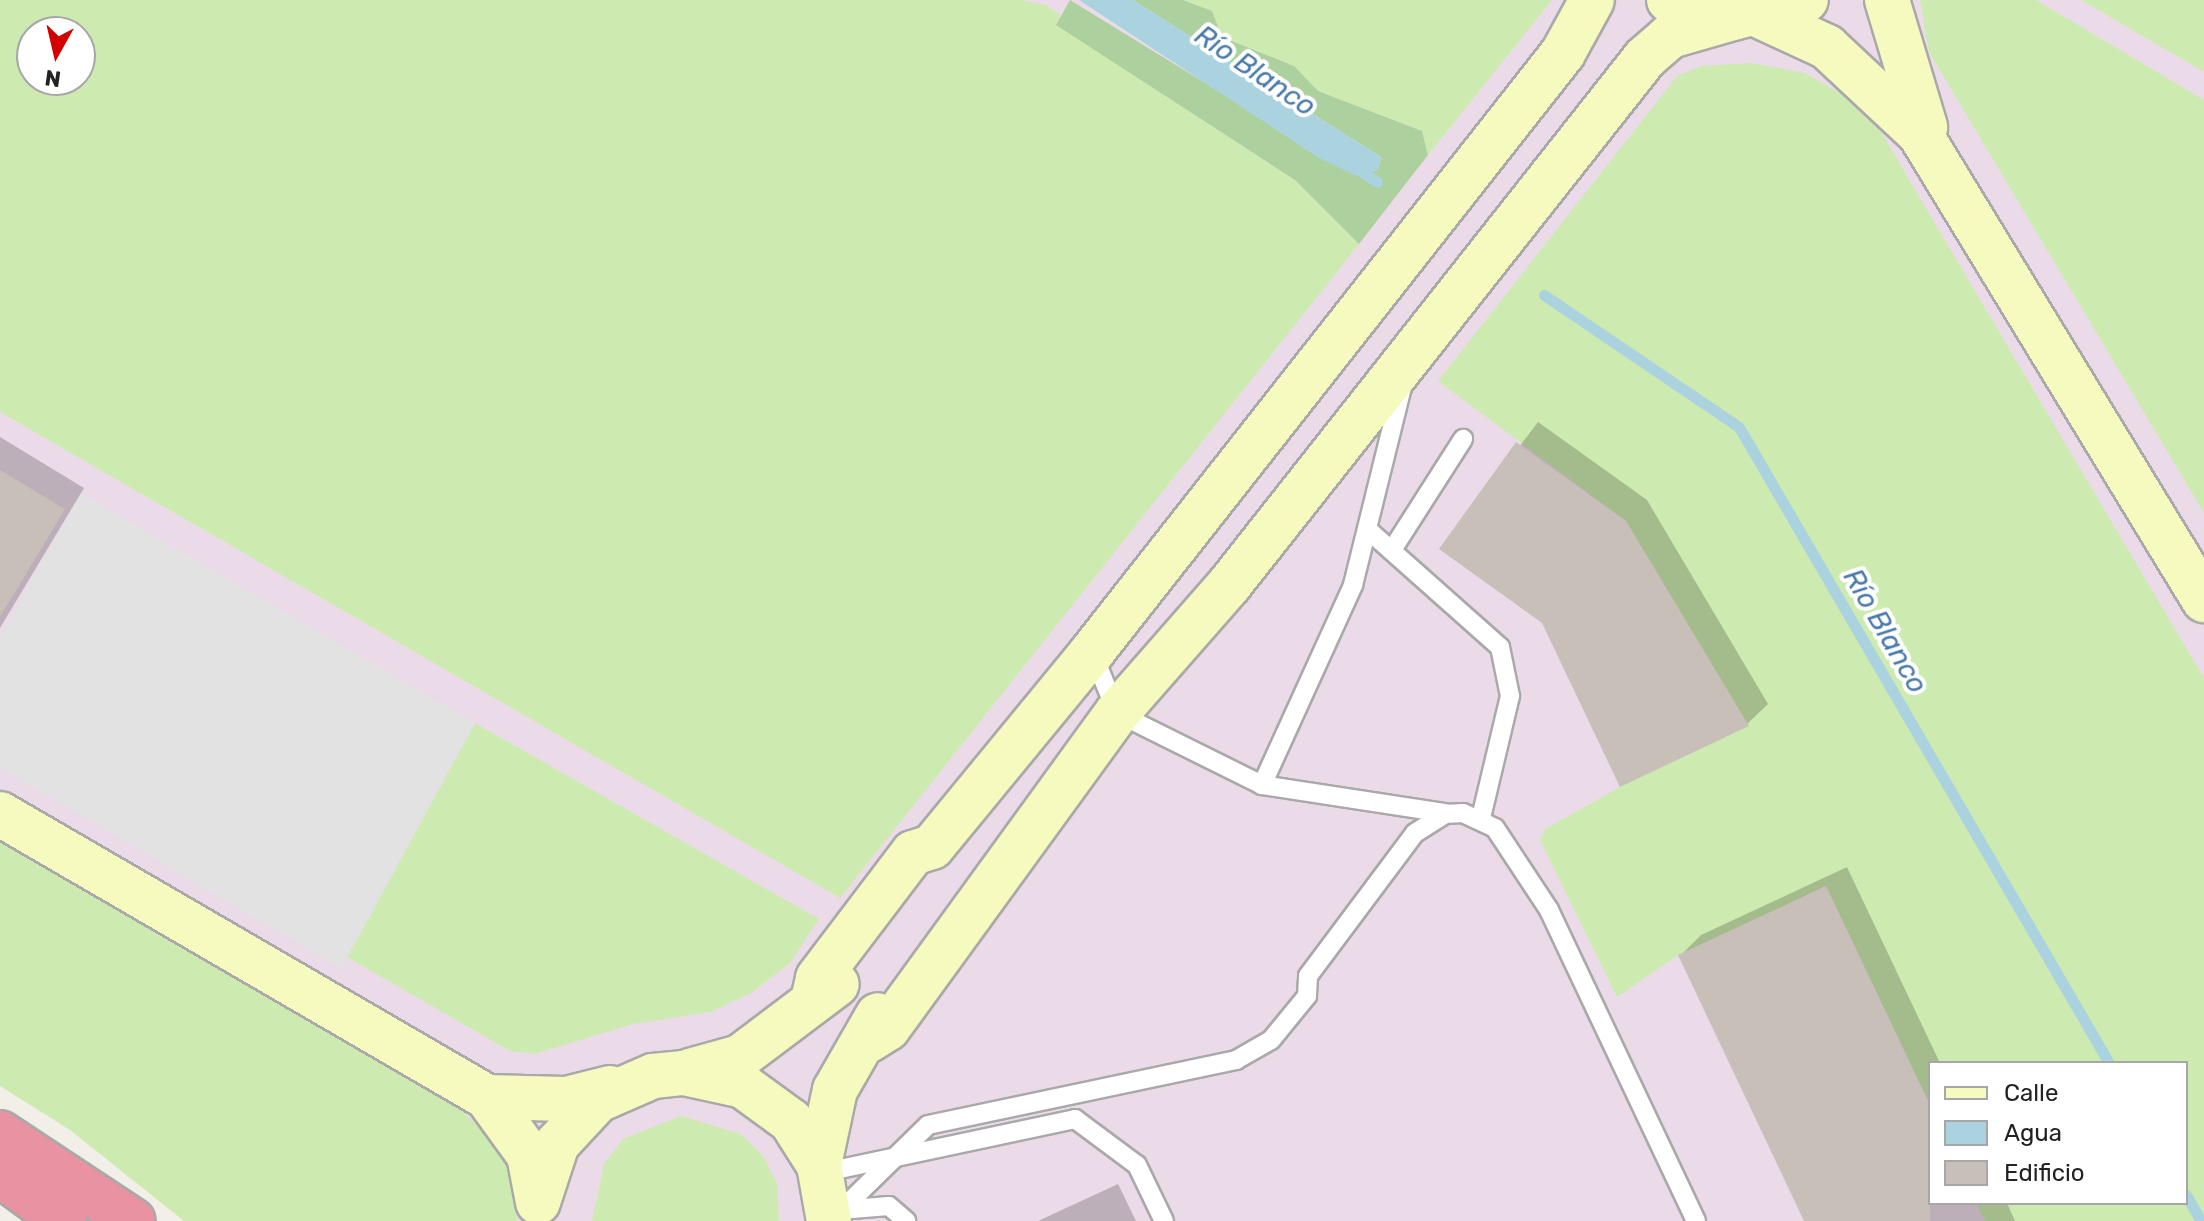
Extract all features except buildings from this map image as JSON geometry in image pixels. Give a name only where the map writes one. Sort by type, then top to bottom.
[{"type":"highway","points":[[0,1133],[133,1221]]},
{"type":"highway","points":[[0,1174],[64,1221]]},
{"type":"street","points":[[487,1097],[566,1099],[684,1073],[740,1057],[773,1038],[814,996],[833,989],[933,863],[932,847],[1092,652],[1193,519],[1563,53],[1592,0]]},
{"type":"street","points":[[1669,0],[1747,17],[1827,47],[1866,76],[1936,155],[2204,600]]},
{"type":"street","points":[[827,1198],[835,1090],[869,1040],[888,1028],[976,916],[981,898],[1117,713],[1229,585],[1645,58],[1670,36],[1806,0]]},
{"type":"street","points":[[1887,0],[1936,155]]},
{"type":"street","points":[[1193,519],[1229,585]]},
{"type":"street","points":[[0,814],[487,1097],[529,1155],[538,1211]]},
{"type":"street","points":[[684,1073],[714,1076],[769,1101],[827,1198]]},
{"type":"street","points":[[538,1211],[557,1144],[598,1100],[624,1085]]},
{"type":"lane","points":[[1262,785],[1335,633],[1367,529],[1409,357]]},
{"type":"lane","points":[[1392,550],[1463,439]]},
{"type":"lane","points":[[1367,529],[1484,627],[1509,671],[1481,818]]},
{"type":"lane","points":[[1092,652],[1117,713],[1262,785],[1481,818],[1549,910],[1696,1221]]},
{"type":"lane","points":[[827,1198],[884,1164],[928,1125],[965,1113],[1236,1060],[1271,1040],[1307,996],[1308,976],[1415,833],[1445,814]]},
{"type":"lane","points":[[827,1198],[884,1164],[1075,1119],[1137,1165],[1164,1221]]},
{"type":"lane","points":[[827,1198],[889,1206],[906,1221]]},
{"type":"shaded area","points":[[0,0],[2186,0],[2204,11],[2204,1221],[314,1221],[0,992]]},
{"type":"shaded area","points":[[80,493],[475,723],[341,969],[0,767],[0,637]]},
{"type":"green space","points":[[0,0],[1020,0],[1046,5],[1061,15],[1056,24],[1295,180],[1359,244],[840,898],[0,412]]},
{"type":"green space","points":[[1070,0],[1355,175],[1378,170],[1381,157],[1133,0],[1183,0],[1212,11],[1222,37],[1294,66],[1318,91],[1422,131],[1428,155],[1359,244],[1295,180],[1056,25]]},
{"type":"green space","points":[[1183,0],[1552,0],[1428,155],[1422,131],[1318,91],[1294,66],[1222,37],[1212,11]]},
{"type":"green space","points":[[1920,0],[2036,0],[2204,100],[2204,513],[1929,52]]},
{"type":"green space","points":[[2081,0],[2204,0],[2204,72]]},
{"type":"green space","points":[[1752,63],[1805,73],[1840,93],[1881,132],[2204,678],[2204,1221],[1985,1221],[1977,1205],[2188,1205],[2188,1061],[1928,1061],[1928,1101],[1826,886],[1678,955],[1617,997],[1540,840],[1545,829],[1620,787],[1748,726],[1626,521],[1438,381],[1677,76],[1701,66]]},
{"type":"green space","points":[[475,723],[819,919],[790,963],[751,993],[711,1012],[633,1024],[535,1054],[510,1051],[347,957]]},
{"type":"green space","points":[[0,831],[453,1101],[512,1162],[517,1221],[184,1221],[70,1130],[0,1086]]},
{"type":"green space","points":[[681,1116],[741,1134],[763,1156],[777,1183],[779,1221],[592,1221],[604,1164],[623,1139]]},
{"type":"water","points":[[1079,0],[1133,0],[1381,157],[1378,170],[1355,175],[1319,158]]},
{"type":"waterway","name":"Río Blanco","points":[[1358,169],[1377,182]]},
{"type":"waterway","name":"Río Blanco","points":[[1544,295],[1739,427],[2108,1061]]},
{"type":"waterway","name":"Río Blanco","points":[[2188,1198],[2201,1221]]}]
